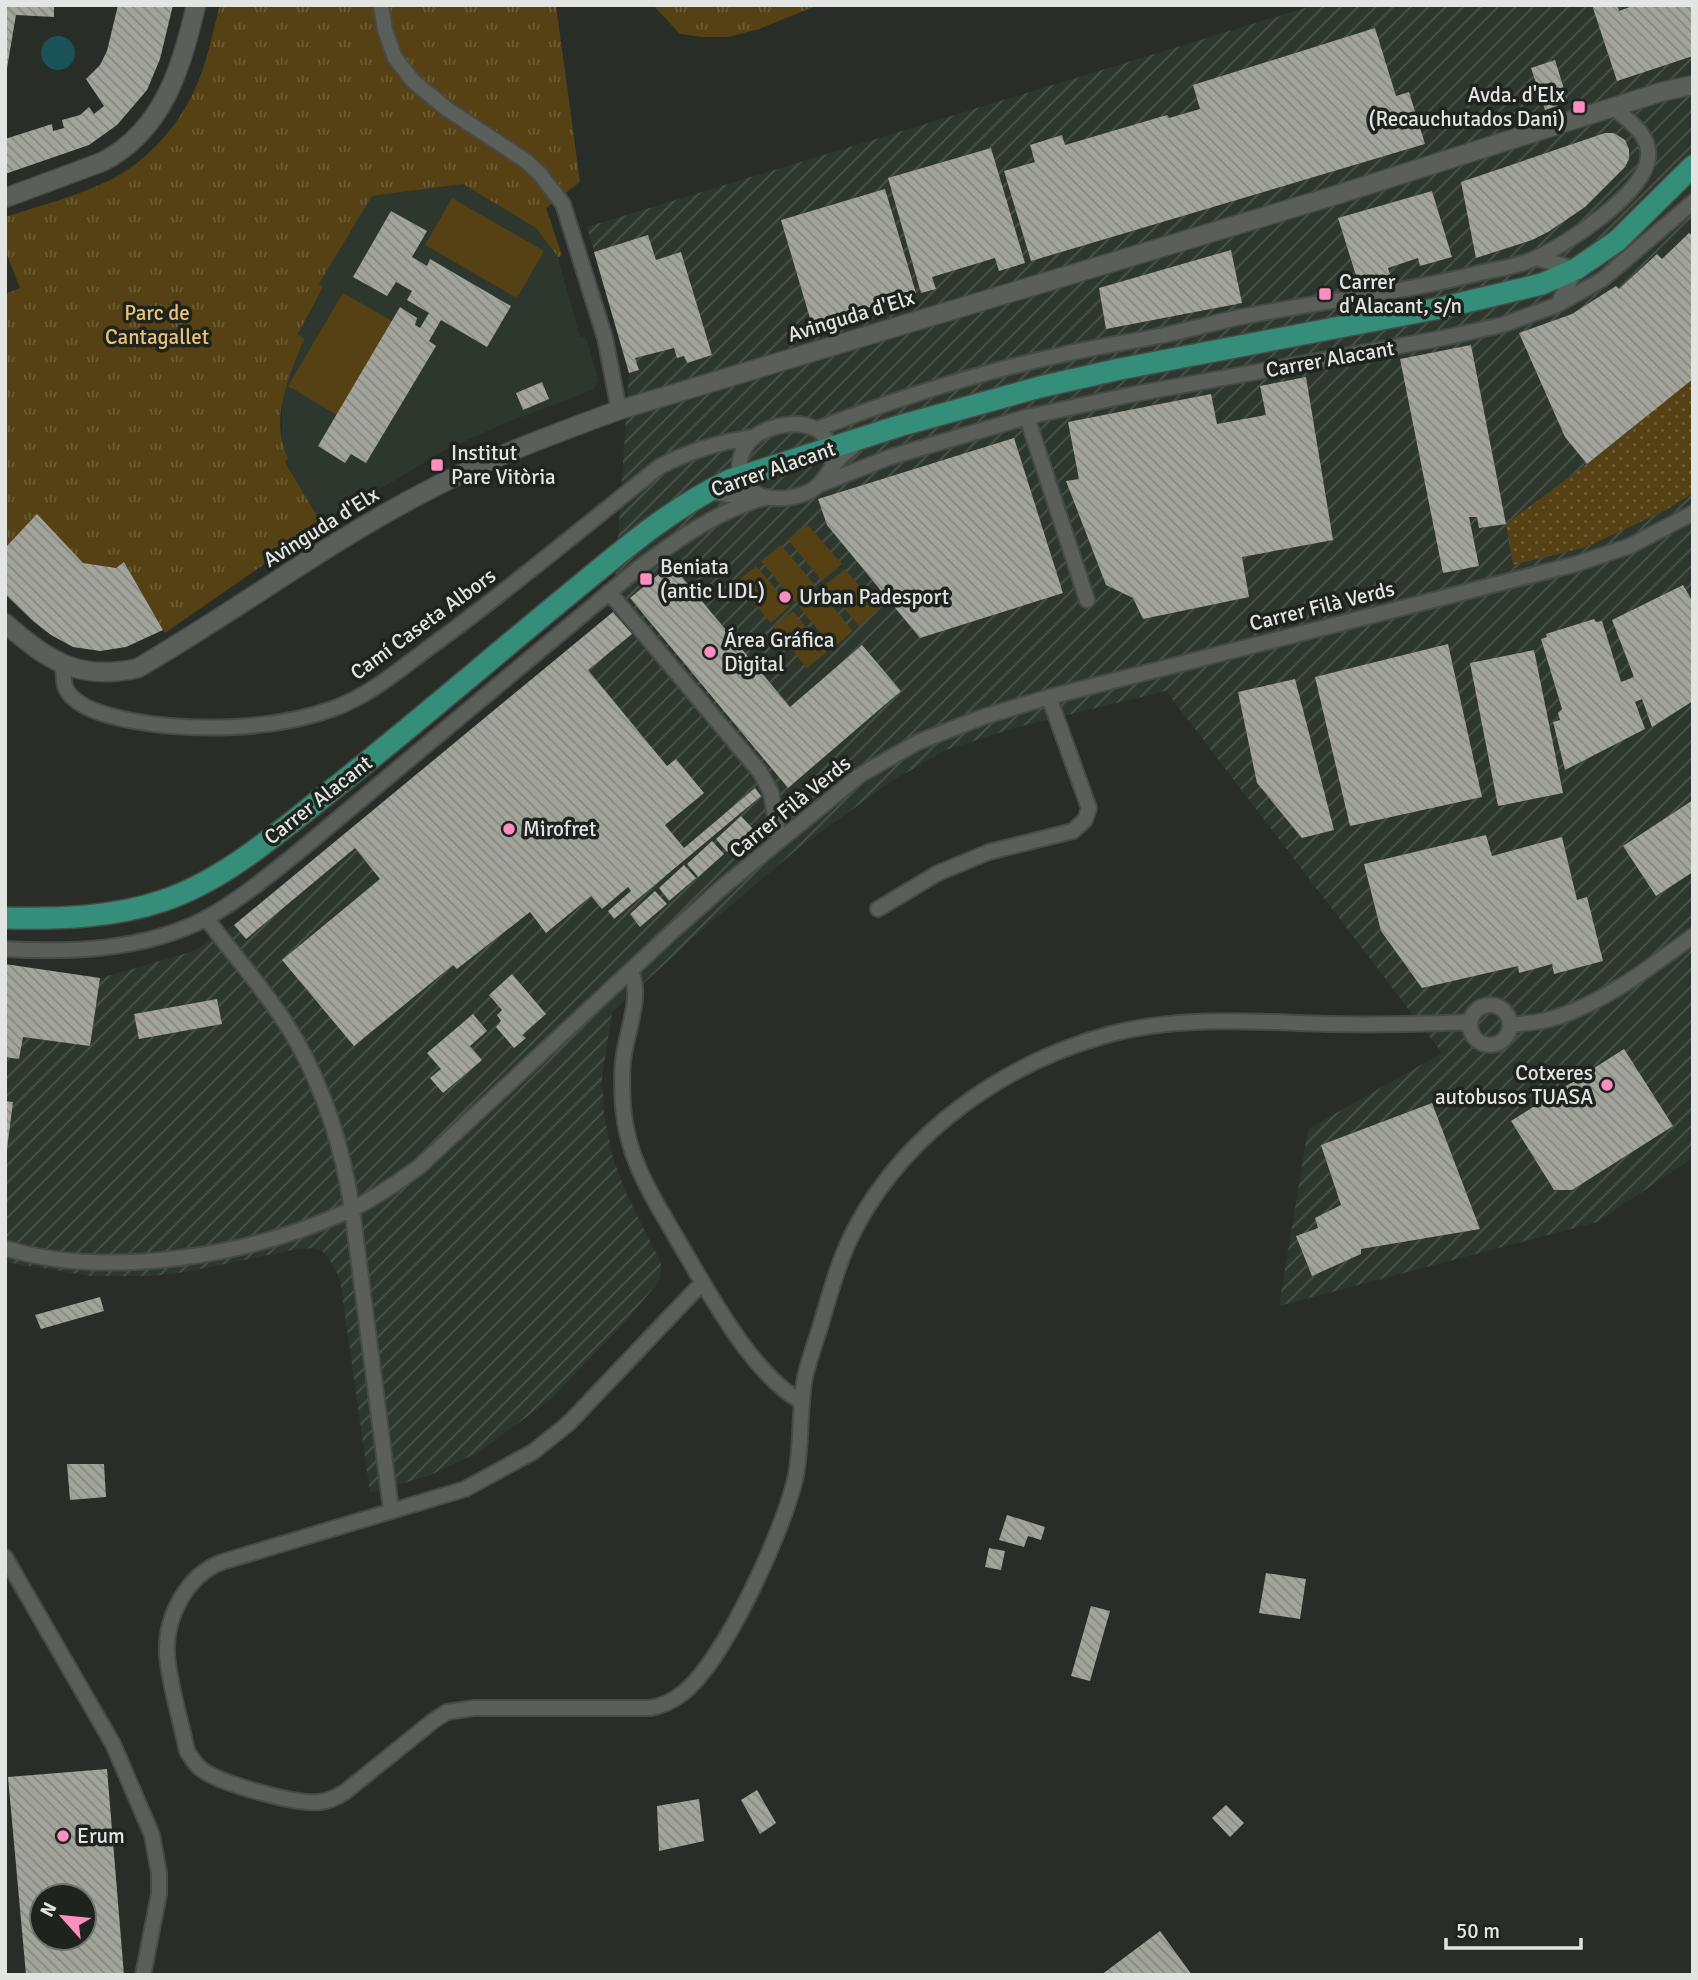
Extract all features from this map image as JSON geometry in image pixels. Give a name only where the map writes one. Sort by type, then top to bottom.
[{"type":"main road","name":"Carrer Alacant","points":[[5,918],[80,917],[130,910],[176,896],[218,875],[246,857],[331,791],[649,529],[740,467],[832,457],[864,438],[1076,378],[1494,297],[1542,284],[1576,269],[1617,241],[1692,168]]},
{"type":"street","points":[[5,198],[102,162],[133,141],[162,106],[171,89],[183,57],[196,5]]},
{"type":"street","points":[[381,5],[394,58],[413,81],[447,109],[526,161],[541,174],[562,205],[605,338],[619,410]]},
{"type":"street","name":"Avinguda d'Elx","points":[[63,665],[103,672],[138,668],[416,496],[482,462],[558,431],[619,410],[1333,196],[1661,92],[1693,85]]},
{"type":"street","name":"Carrer Alacant","points":[[817,429],[880,405],[989,372],[1066,353],[1166,335],[1245,316],[1455,279],[1536,258],[1575,236],[1616,204],[1640,178],[1648,158],[1647,145],[1637,127],[1614,108]]},
{"type":"street","name":"Carrer Alacant","points":[[5,949],[64,951],[111,947],[162,936],[206,918],[263,880],[307,845],[609,592],[671,544],[743,503],[763,496],[791,498],[890,457],[1027,417],[1129,395],[1502,325],[1557,305],[1603,279],[1693,202]]},
{"type":"street","name":"Carrer Alacant","points":[[1536,258],[1576,269],[1557,305]]},
{"type":"street","points":[[1027,417],[1087,600]]},
{"type":"street","name":"Camí Caseta Albors","points":[[63,665],[65,685],[76,700],[119,719],[167,725],[222,726],[280,722],[324,712],[375,687],[464,623],[659,467],[684,453],[754,437],[767,430],[791,425],[817,429]]},
{"type":"street","points":[[817,429],[840,439],[864,438]]},
{"type":"street","points":[[817,429],[832,457],[819,485]]},
{"type":"street","points":[[754,437],[746,446],[740,467],[748,488],[763,496]]},
{"type":"street","points":[[707,491],[728,495],[763,496]]},
{"type":"street","name":"Carrer Filà Verds","points":[[5,1248],[44,1259],[136,1263],[251,1247],[352,1209],[391,1187],[420,1166],[716,893],[779,841],[860,775],[918,742],[982,717],[1049,697],[1576,564],[1630,546],[1693,513]]},
{"type":"street","points":[[609,592],[760,772],[771,792],[779,841]]},
{"type":"street","points":[[5,623],[50,660],[63,665]]},
{"type":"street","points":[[878,909],[938,873],[989,852],[1073,831],[1085,820],[1089,808],[1049,697]]},
{"type":"street","points":[[206,918],[280,1016],[309,1066],[345,1167],[391,1509]]},
{"type":"street","points":[[1510,1025],[1559,1016],[1599,998],[1693,936]]},
{"type":"street","points":[[631,971],[636,990],[623,1057],[622,1085],[627,1137],[649,1191],[702,1283],[758,1364],[784,1392],[802,1402]]},
{"type":"street","points":[[1497,1007],[1506,1014],[1510,1025],[1509,1032],[1501,1042],[1482,1044],[1472,1035],[1470,1022],[1480,1008],[1497,1007]]},
{"type":"street","points":[[702,1283],[550,1440],[513,1464],[465,1489],[391,1509],[211,1566],[193,1582],[174,1613],[167,1654],[187,1751],[201,1770],[224,1781],[290,1800],[320,1802],[345,1792],[447,1712],[474,1708],[650,1709],[672,1701],[696,1681],[728,1634],[768,1553],[795,1478],[806,1376],[834,1277],[858,1224],[890,1177],[923,1141],[953,1114],[1012,1073],[1104,1036],[1169,1024],[1216,1021],[1367,1025],[1470,1022]]},
{"type":"street","points":[[5,1557],[113,1744],[152,1835],[159,1873],[159,1894],[143,1975]]},
{"type":"shaded area","points":[[1315,5],[1693,5],[1693,1158],[1597,1222],[1279,1306],[1308,1129],[1442,1053],[1166,691],[1014,728],[946,750],[890,782],[794,852],[612,1012],[602,1078],[604,1115],[613,1158],[626,1193],[661,1263],[660,1280],[627,1320],[551,1399],[479,1452],[428,1476],[370,1493],[340,1279],[321,1250],[297,1249],[192,1271],[153,1276],[90,1276],[5,1262],[5,965],[100,978],[199,948],[234,925],[613,612],[629,373],[587,227]]},
{"type":"shaded area","points":[[463,184],[536,228],[558,257],[580,337],[586,336],[598,380],[593,390],[505,423],[445,450],[322,524],[285,461],[288,458],[282,445],[282,394],[303,339],[298,335],[323,287],[319,284],[372,196]]},
{"type":"green space","name":"Parc de Cantagallet","points":[[220,5],[556,5],[580,182],[546,208],[562,256],[558,257],[536,228],[463,184],[372,196],[319,284],[323,287],[298,334],[304,339],[283,398],[280,428],[288,458],[285,462],[322,524],[165,633],[124,562],[116,568],[83,563],[37,515],[5,548],[5,294],[20,288],[5,250],[5,217],[106,182],[149,153],[172,127],[191,98],[205,64]]},
{"type":"green space","points":[[653,5],[818,5],[759,29],[728,37],[703,37],[680,34]]},
{"type":"green space","points":[[452,198],[544,251],[517,298],[425,245]]},
{"type":"green space","points":[[343,293],[392,321],[337,415],[288,386]]},
{"type":"green space","points":[[1693,379],[1693,493],[1666,510],[1586,547],[1513,565],[1506,524],[1587,464]]},
{"type":"green space","points":[[807,524],[842,564],[822,581],[788,540]]},
{"type":"green space","points":[[781,545],[815,585],[795,602],[761,561]]},
{"type":"green space","points":[[756,566],[790,606],[771,623],[736,582]]},
{"type":"green space","points":[[845,569],[879,609],[859,626],[825,585]]},
{"type":"green space","points":[[819,590],[853,631],[833,648],[799,607]]},
{"type":"green space","points":[[793,611],[827,652],[807,668],[773,627]]},
{"type":"water","points":[[58,36],[70,41],[75,53],[70,65],[58,70],[46,65],[41,53],[46,41]]},
{"type":"building","points":[[5,5],[54,5],[54,17],[16,15],[7,68]]},
{"type":"building","points":[[118,5],[173,5],[160,59],[147,90],[117,125],[89,145],[5,174],[5,139],[52,124],[53,131],[64,128],[62,120],[80,115],[89,107],[94,114],[104,106],[86,79],[100,65],[107,51]]},
{"type":"building","points":[[1592,5],[1617,5],[1619,11],[1635,5],[1693,5],[1693,56],[1617,81]]},
{"type":"building","points":[[1375,28],[1396,96],[1409,92],[1425,144],[1031,261],[1004,171],[1035,162],[1030,145],[1062,135],[1065,145],[1167,115],[1169,118],[1200,109],[1193,85]]},
{"type":"building","points":[[1555,60],[1568,102],[1545,110],[1531,68]]},
{"type":"building","points":[[1605,133],[1614,133],[1625,140],[1629,159],[1625,167],[1585,207],[1532,240],[1476,258],[1461,182]]},
{"type":"building","points":[[991,148],[1025,263],[999,271],[995,258],[932,277],[936,289],[921,293],[888,178]]},
{"type":"building","points":[[885,189],[916,293],[812,325],[781,220]]},
{"type":"building","points":[[1432,191],[1452,257],[1420,266],[1418,258],[1388,268],[1390,275],[1358,282],[1338,218]]},
{"type":"building","points":[[391,211],[427,231],[412,257],[427,266],[430,259],[511,306],[487,347],[441,320],[429,341],[436,346],[366,463],[351,454],[345,463],[318,446],[400,307],[417,318],[415,325],[420,328],[429,313],[407,300],[412,291],[396,282],[387,296],[353,277]]},
{"type":"building","points":[[1689,233],[1693,236],[1693,379],[1587,464],[1565,437],[1519,333],[1572,314],[1616,286],[1619,289],[1657,254],[1662,259]]},
{"type":"building","points":[[648,235],[656,260],[681,252],[712,355],[687,363],[684,356],[677,358],[674,348],[635,358],[639,370],[629,373],[594,252]]},
{"type":"building","points":[[1231,250],[1242,303],[1106,329],[1099,288]]},
{"type":"building","points":[[1471,345],[1506,524],[1479,528],[1477,517],[1469,517],[1479,566],[1443,573],[1400,359]]},
{"type":"building","points":[[1306,377],[1333,540],[1242,557],[1249,597],[1143,619],[1133,598],[1106,585],[1066,481],[1079,479],[1068,422],[1211,394],[1217,424],[1266,415],[1260,386]]},
{"type":"building","points":[[542,382],[549,399],[523,410],[516,393]]},
{"type":"building","points":[[1014,438],[1063,593],[920,638],[827,525],[818,499]]},
{"type":"building","points":[[37,514],[83,563],[116,568],[124,562],[163,630],[126,647],[100,651],[73,647],[33,621],[5,594],[5,548]]},
{"type":"building","points":[[671,564],[790,707],[862,645],[901,691],[788,788],[630,598]]},
{"type":"building","points":[[1683,585],[1693,602],[1693,701],[1652,727],[1642,699],[1635,702],[1645,729],[1565,770],[1553,722],[1560,720],[1558,713],[1562,709],[1541,639],[1547,637],[1546,634],[1594,619],[1596,622],[1602,621],[1621,682],[1634,677],[1612,620]]},
{"type":"building","name":"Mirofret","points":[[613,612],[632,634],[588,670],[667,766],[676,759],[704,793],[665,825],[684,848],[755,788],[761,796],[614,919],[608,911],[631,891],[628,887],[602,909],[591,896],[546,933],[530,912],[457,969],[453,965],[354,1046],[282,960],[380,879],[355,848],[246,939],[234,925]]},
{"type":"building","points":[[1448,644],[1482,797],[1350,826],[1315,677]]},
{"type":"building","points":[[1534,650],[1563,793],[1498,806],[1470,663]]},
{"type":"building","points":[[1295,679],[1334,830],[1302,838],[1257,783],[1238,692]]},
{"type":"building","points":[[1693,800],[1693,872],[1656,896],[1623,846]]},
{"type":"building","points":[[741,816],[753,829],[727,852],[716,839]]},
{"type":"building","points":[[1486,835],[1492,856],[1562,837],[1577,900],[1587,897],[1603,961],[1554,974],[1552,964],[1519,973],[1518,966],[1422,988],[1381,931],[1364,864]]},
{"type":"building","points":[[712,841],[724,854],[698,877],[687,864]]},
{"type":"building","points":[[684,865],[696,878],[669,901],[659,888]]},
{"type":"building","points":[[655,891],[667,904],[640,927],[630,914]]},
{"type":"building","points":[[5,964],[100,978],[90,1046],[23,1037],[19,1059],[5,1057]]},
{"type":"building","points":[[512,974],[546,1014],[522,1035],[526,1038],[514,1048],[496,1027],[501,1021],[497,1015],[502,1010],[489,995]]},
{"type":"building","points":[[217,999],[222,1024],[139,1039],[134,1014]]},
{"type":"building","points":[[473,1014],[487,1031],[470,1046],[482,1060],[443,1093],[430,1078],[441,1069],[427,1053]]},
{"type":"building","name":"Cotxeres autobusos TUASA","points":[[1624,1049],[1673,1126],[1572,1190],[1554,1190],[1511,1121]]},
{"type":"building","points":[[5,1101],[13,1102],[7,1149],[5,1149]]},
{"type":"building","points":[[1432,1103],[1480,1229],[1361,1249],[1361,1254],[1312,1276],[1296,1236],[1318,1228],[1315,1218],[1341,1205],[1321,1145]]},
{"type":"building","points":[[100,1297],[104,1311],[41,1329],[35,1315]]},
{"type":"building","points":[[67,1464],[104,1464],[106,1497],[70,1500]]},
{"type":"building","points":[[1007,1515],[1045,1527],[1041,1540],[1028,1536],[1024,1547],[999,1540]]},
{"type":"building","points":[[989,1548],[1005,1551],[1001,1570],[985,1567]]},
{"type":"building","points":[[1266,1573],[1306,1579],[1300,1619],[1259,1613]]},
{"type":"building","points":[[1091,1606],[1110,1611],[1090,1681],[1071,1676]]},
{"type":"building","name":"Erum","points":[[107,1769],[124,1975],[26,1975],[8,1777]]},
{"type":"building","points":[[757,1790],[776,1823],[760,1834],[741,1800]]},
{"type":"building","points":[[699,1799],[704,1841],[659,1851],[657,1806]]},
{"type":"building","points":[[1226,1805],[1244,1823],[1230,1837],[1212,1818]]},
{"type":"building","points":[[1160,1931],[1192,1975],[1101,1975]]},
{"type":"place","name":"Avda. d'Elx (Recauchutados Dani)","points":[[1579,107]]},
{"type":"place","name":"Carrer d'Alacant, s/n","points":[[1325,294]]},
{"type":"place","name":"Institut Pare Vitòria","points":[[437,465]]},
{"type":"place","name":"Beniata (antic LIDL)","points":[[646,579]]},
{"type":"place","name":"Urban Padesport","points":[[785,597]]},
{"type":"place","name":"Área Gráfica Digital","points":[[710,652]]},
{"type":"place","name":"Mirofret","points":[[509,829]]},
{"type":"place","name":"Cotxeres autobusos TUASA","points":[[1607,1085]]},
{"type":"place","name":"Erum","points":[[63,1836]]}]
